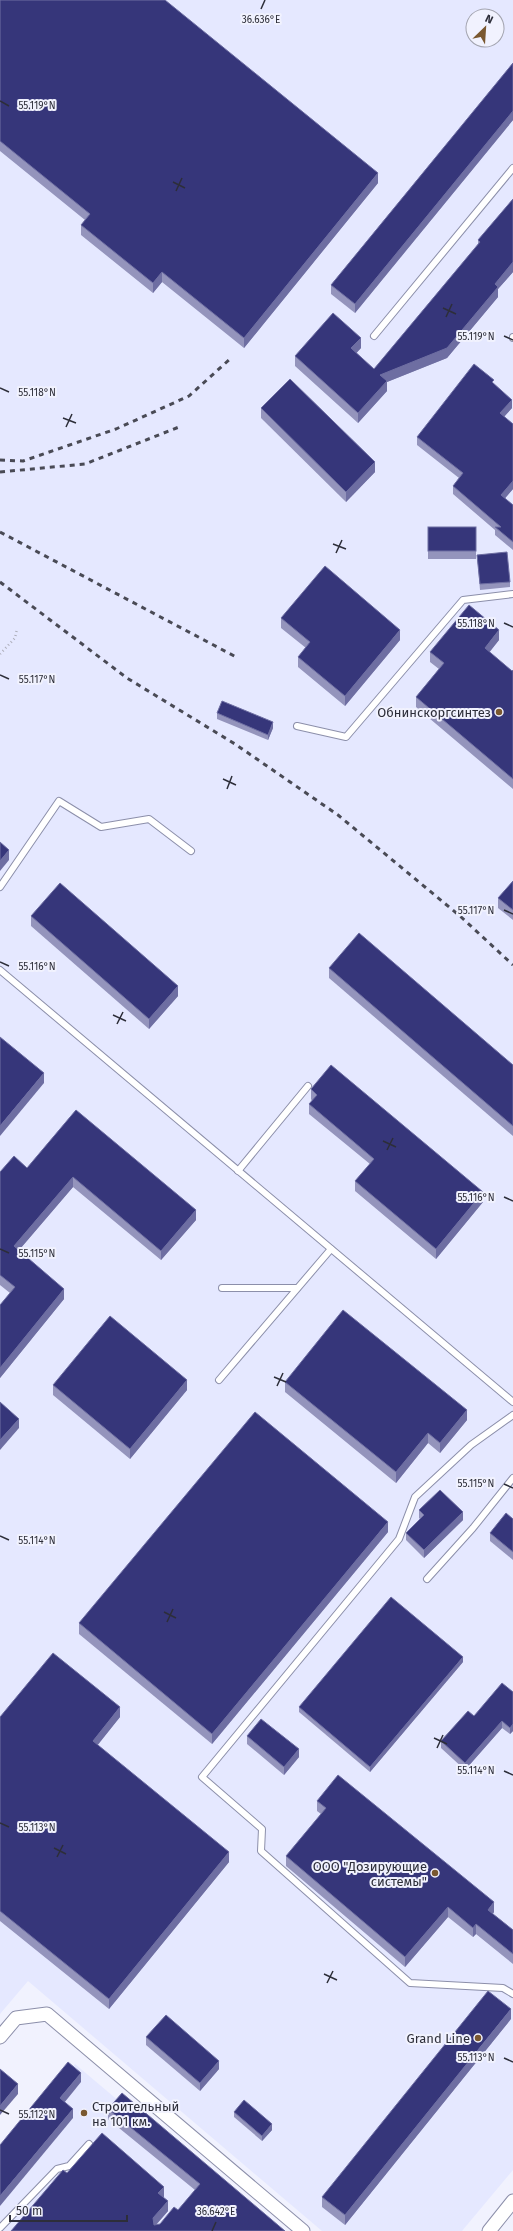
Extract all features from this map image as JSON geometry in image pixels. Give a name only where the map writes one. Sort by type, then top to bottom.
[{"type":"street","points":[[0,2037],[16,2018],[47,2014],[303,2231]]},
{"type":"street","points":[[489,2231],[513,2201]]},
{"type":"lane","points":[[374,336],[513,168]]},
{"type":"lane","points":[[297,726],[346,737],[463,600],[513,594]]},
{"type":"lane","points":[[0,887],[59,801],[102,828],[149,819],[191,851]]},
{"type":"lane","points":[[0,970],[513,1402]]},
{"type":"lane","points":[[238,1171],[308,1086]]},
{"type":"lane","points":[[219,1380],[331,1248]]},
{"type":"lane","points":[[222,1288],[253,1290],[297,1288]]},
{"type":"lane","points":[[513,1415],[471,1445],[415,1498],[399,1539],[202,1777],[262,1829],[261,1851],[410,1983],[503,1988],[513,1994]]},
{"type":"lane","points":[[427,1579],[473,1528],[513,1478]]},
{"type":"lane","points":[[0,2228],[56,2169],[68,2166],[90,2144]]},
{"type":"path","points":[[0,654],[15,638],[17,629]]},
{"type":"shaded area","points":[[0,0],[513,0],[513,2170],[462,2231],[322,2231],[28,1981],[0,2014]]},
{"type":"shaded area","name":"Строительный на 101 км.","points":[[75,2064],[273,2231],[0,2231],[0,2154]]},
{"type":"building","points":[[0,0],[165,0],[378,173],[244,338],[162,272],[153,283],[81,225],[90,214],[0,141]]},
{"type":"building","points":[[513,63],[513,111],[355,304],[331,285]]},
{"type":"building","points":[[513,199],[513,262],[495,284],[498,287],[447,348],[380,375],[387,381],[358,413],[295,356],[333,313],[361,338],[351,348],[374,369],[480,242],[478,240]]},
{"type":"building","points":[[474,364],[494,380],[492,382],[512,400],[500,413],[513,424],[513,481],[501,495],[513,505],[513,542],[495,527],[501,527],[453,486],[463,473],[417,437]]},
{"type":"building","points":[[290,379],[375,462],[346,492],[261,408]]},
{"type":"building","points":[[428,527],[476,527],[476,551],[428,551]]},
{"type":"building","points":[[507,552],[510,582],[480,584],[477,555]]},
{"type":"building","points":[[325,566],[400,630],[345,696],[298,657],[310,642],[281,618]]},
{"type":"building","points":[[469,605],[499,630],[485,648],[512,671],[513,670],[513,779],[416,697],[444,663],[430,652]]},
{"type":"building","points":[[222,701],[273,722],[268,735],[217,713]]},
{"type":"building","points":[[0,842],[9,850],[0,861]]},
{"type":"building","points":[[513,881],[513,910],[498,898]]},
{"type":"building","points":[[60,883],[178,986],[149,1019],[31,916]]},
{"type":"building","points":[[359,933],[513,1065],[513,1126],[329,968]]},
{"type":"building","points":[[0,1037],[44,1073],[0,1126]]},
{"type":"building","points":[[331,1065],[483,1192],[436,1249],[355,1181],[374,1159],[309,1104],[317,1095],[311,1089]]},
{"type":"building","points":[[76,1110],[196,1210],[161,1251],[73,1177],[14,1246],[64,1289],[0,1368],[0,1305],[15,1287],[0,1275],[0,1172],[14,1156],[27,1168]]},
{"type":"building","points":[[343,1310],[467,1410],[440,1443],[428,1433],[396,1472],[285,1382]]},
{"type":"building","points":[[110,1316],[187,1380],[130,1449],[53,1385]]},
{"type":"building","points":[[0,1402],[19,1419],[0,1440]]},
{"type":"building","points":[[255,1412],[388,1522],[212,1734],[79,1623]]},
{"type":"building","points":[[440,1490],[463,1512],[424,1550],[406,1533],[424,1515],[419,1510]]},
{"type":"building","points":[[506,1513],[513,1519],[513,1552],[490,1533]]},
{"type":"building","points":[[391,1597],[463,1657],[370,1767],[299,1707]]},
{"type":"building","points":[[53,1653],[120,1707],[93,1741],[229,1852],[109,1999],[0,1911],[0,1717]]},
{"type":"building","points":[[502,1683],[513,1692],[513,1724],[510,1728],[502,1721],[465,1763],[441,1741],[468,1711],[474,1716]]},
{"type":"building","points":[[261,1719],[299,1749],[284,1767],[247,1736]]},
{"type":"building","points":[[338,1775],[494,1902],[488,1910],[513,1930],[513,1954],[476,1924],[473,1928],[448,1907],[405,1957],[286,1856],[326,1808],[317,1801]]},
{"type":"building","points":[[488,1991],[511,2009],[345,2215],[322,2197]]},
{"type":"building","points":[[166,2015],[219,2061],[200,2083],[146,2037]]},
{"type":"building","points":[[68,2062],[81,2073],[60,2098],[73,2109],[0,2196],[0,2145]]},
{"type":"building","points":[[0,2069],[18,2084],[0,2106]]},
{"type":"building","points":[[122,2093],[285,2231],[11,2231],[63,2170],[67,2173],[102,2133],[164,2187],[158,2193],[168,2201],[153,2218],[154,2225],[160,2224],[174,2207],[178,2210],[200,2184],[108,2109]]},
{"type":"building","points":[[244,2100],[272,2124],[262,2136],[234,2112]]},
{"type":"railway","points":[[0,460],[23,461],[116,429],[189,396],[230,359]]},
{"type":"railway","points":[[0,472],[85,464],[179,427]]},
{"type":"railway","points":[[0,532],[238,658]]},
{"type":"railway","points":[[0,582],[127,678],[235,744],[338,815],[460,916],[513,965]]},
{"type":"place","name":"Обнинскоргсинтез","points":[[499,712]]},
{"type":"place","name":"ООО \"Дозирующие системы\"","points":[[435,1873]]},
{"type":"place","name":"Grand Line","points":[[478,2038]]},
{"type":"place","name":"Строительный на 101 км.","points":[[84,2113]]}]
